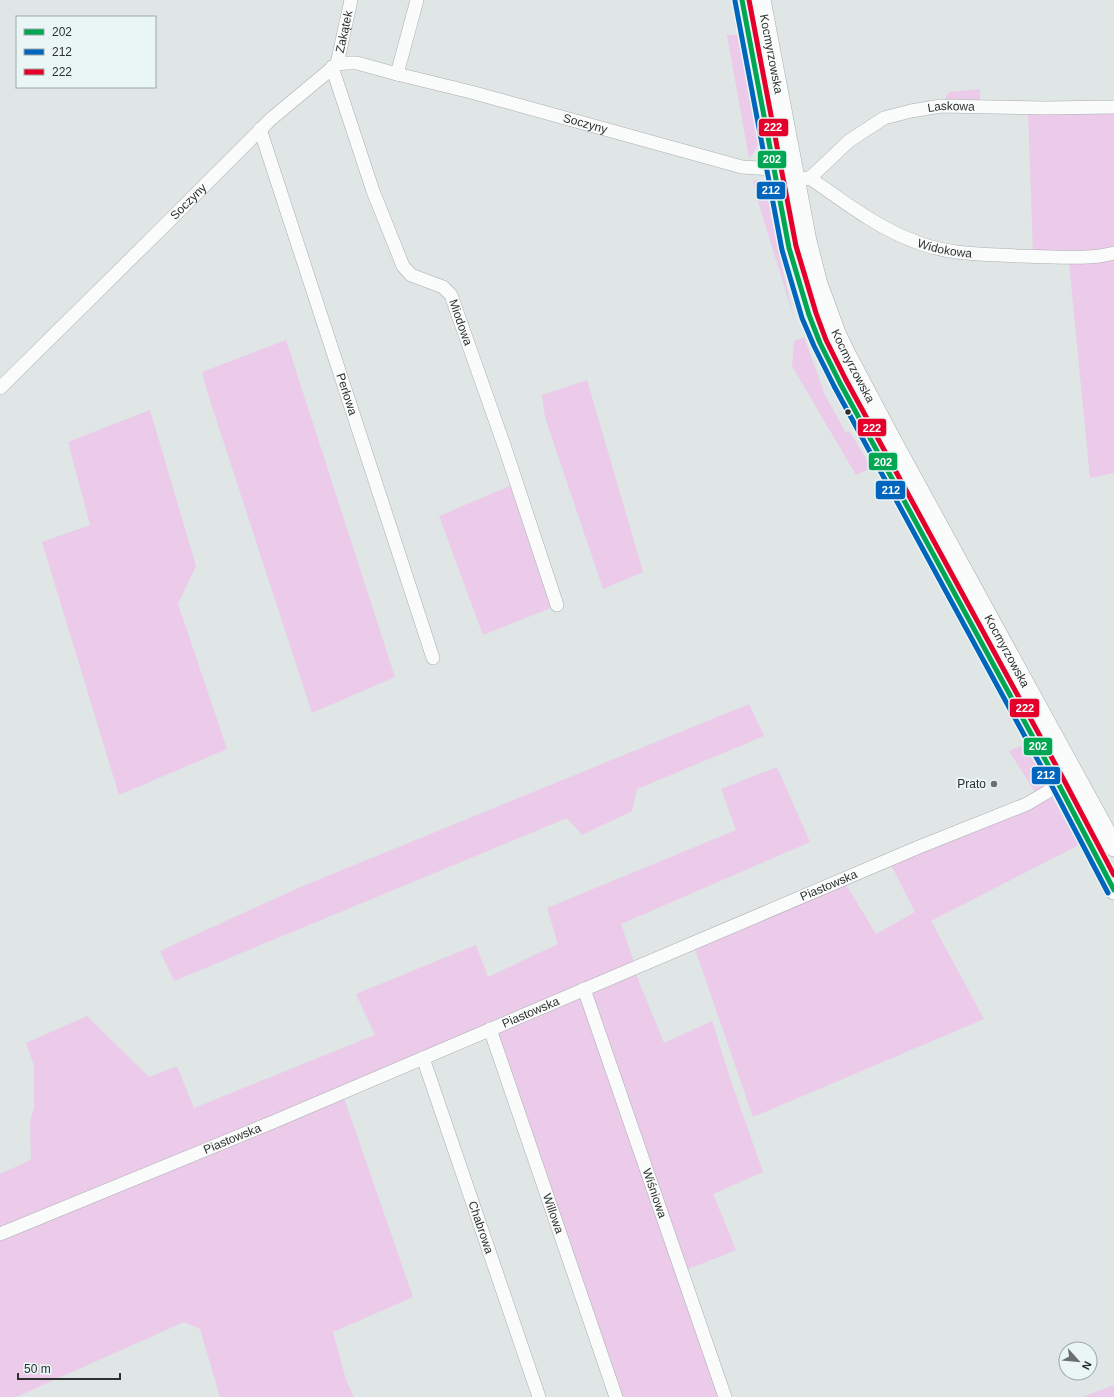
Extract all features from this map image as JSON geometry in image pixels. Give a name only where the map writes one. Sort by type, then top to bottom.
[{"type":"main road","name":"Kocmyrzowska","points":[[742,0],[794,267],[809,315],[820,343],[885,468],[1059,786],[1114,890]]},
{"type":"main road","name":"Kocmyrzowska","points":[[761,0],[803,179],[807,241],[818,284],[828,313],[846,354],[892,441],[1114,847]]},
{"type":"street","name":"Zakątek","points":[[334,66],[351,0]]},
{"type":"street","points":[[397,74],[417,0]]},
{"type":"street","name":"Soczyny","points":[[0,388],[260,129],[288,103],[334,66],[346,63],[357,63],[471,92],[742,167],[774,169]]},
{"type":"street","name":"Miodowa","points":[[334,66],[373,191],[403,266],[411,275],[443,287],[451,295],[504,446],[557,605]]},
{"type":"street","name":"Laskowa","points":[[803,179],[850,141],[884,118],[911,111],[941,106],[1045,108],[1114,107]]},
{"type":"street","name":"Perłowa","points":[[260,129],[433,658]]},
{"type":"street","name":"Widokowa","points":[[803,179],[845,202],[889,230],[918,243],[937,249],[962,254],[1055,257],[1088,257],[1114,253]]},
{"type":"street","name":"Piastowska","points":[[0,1234],[273,1122],[919,847],[1027,804],[1059,786]]},
{"type":"street","name":"Wiśniowa","points":[[584,989],[726,1397]]},
{"type":"street","name":"Willowa","points":[[490,1030],[616,1397]]},
{"type":"street","name":"Chabrowa","points":[[423,1058],[539,1397]]},
{"type":"shaded area","points":[[727,35],[738,35],[760,142],[749,158]]},
{"type":"shaded area","points":[[980,89],[980,100],[945,99],[949,92]]},
{"type":"shaded area","points":[[1114,109],[1114,251],[1033,253],[1028,111]]},
{"type":"shaded area","points":[[753,180],[760,182],[765,186],[794,318],[756,195]]},
{"type":"shaded area","points":[[1114,257],[1114,473],[1090,478],[1069,263]]},
{"type":"shaded area","points":[[804,337],[825,395],[846,433],[849,431],[872,468],[856,475],[792,366],[794,341]]},
{"type":"shaded area","points":[[286,340],[395,677],[312,713],[202,372]]},
{"type":"shaded area","points":[[587,380],[643,572],[603,589],[545,417],[542,395]]},
{"type":"shaded area","points":[[150,410],[196,566],[178,604],[227,749],[119,795],[42,542],[90,525],[68,442]]},
{"type":"shaded area","points":[[510,486],[551,608],[483,635],[439,516]]},
{"type":"shaded area","points":[[749,704],[764,736],[637,789],[632,811],[582,835],[567,818],[174,981],[160,951],[303,886]]},
{"type":"shaded area","points":[[1021,746],[1027,747],[1044,780],[1043,786],[1035,792],[1009,751]]},
{"type":"shaded area","points":[[777,767],[810,842],[621,924],[635,965],[0,1231],[0,1174],[31,1160],[30,1121],[34,1108],[34,1065],[26,1043],[87,1016],[149,1077],[177,1066],[194,1108],[375,1035],[356,994],[476,945],[488,977],[558,944],[547,908],[736,830],[721,789]]},
{"type":"shaded area","points":[[1051,795],[1079,845],[931,921],[984,1019],[753,1117],[694,946],[845,883],[876,934],[915,912],[890,863]]},
{"type":"shaded area","points":[[635,972],[664,1043],[712,1021],[733,1087],[763,1172],[713,1194],[736,1250],[686,1270],[589,991]]},
{"type":"shaded area","points":[[582,993],[721,1397],[619,1397],[493,1031]]},
{"type":"shaded area","points":[[344,1098],[413,1297],[333,1332],[346,1380],[354,1397],[220,1397],[200,1329],[184,1322],[16,1397],[0,1397],[0,1240]]},
{"type":"shaded area","points":[[1114,1385],[1114,1397],[1083,1397]]},
{"type":"transit line","name":"202","points":[[742,0],[789,248],[809,315],[820,343],[840,383],[1059,785],[1114,890]]},
{"type":"transit line","name":"222","points":[[749,0],[796,246],[816,313],[826,340],[846,380],[1114,875]]},
{"type":"transit line","name":"212","points":[[735,1],[782,250],[802,318],[834,386],[1053,788],[1108,893]]},
{"type":"place","name":"Prato","points":[[994,784]]}]
